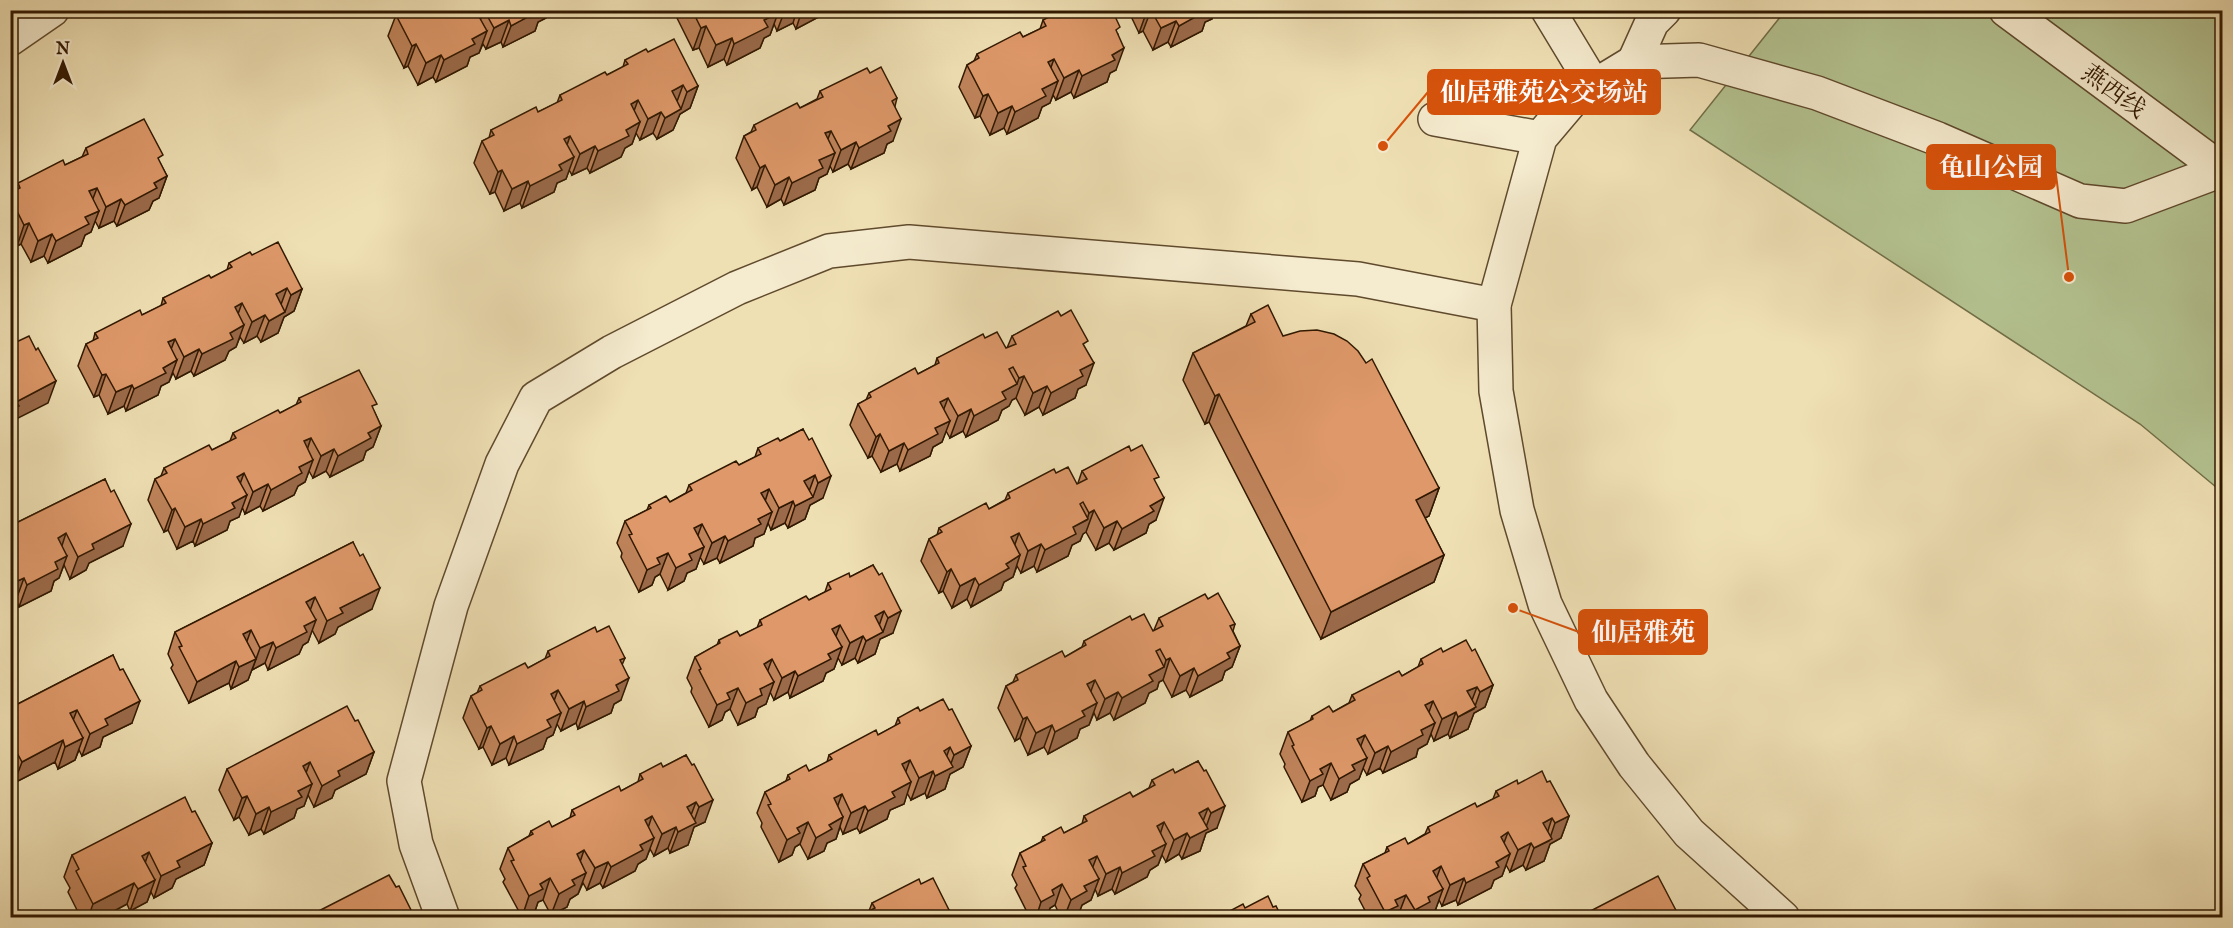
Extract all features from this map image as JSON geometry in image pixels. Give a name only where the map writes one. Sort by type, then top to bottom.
[{"type":"street","points":[[10,39],[52,10]]},
{"type":"street","points":[[1548,10],[1594,86]]},
{"type":"street","points":[[1634,62],[1652,22],[1664,10]]},
{"type":"street","name":"燕西线","points":[[2007,10],[2222,170]]},
{"type":"street","points":[[1783,918],[1689,832],[1635,765],[1591,700],[1545,604],[1517,510],[1496,391],[1494,305],[1540,138],[1573,99],[1634,62],[1699,60],[1817,93],[1938,139],[2080,201],[2126,206],[2222,170]]},
{"type":"street","points":[[1435,119],[1540,138]]},
{"type":"street","points":[[443,918],[416,843],[404,781],[451,606],[502,464],[536,398],[612,352],[737,288],[829,251],[909,242],[1358,279],[1494,305]]},
{"type":"green space","points":[[1785,11],[2222,11],[2222,492],[2140,424],[1690,130]]},
{"type":"building","points":[[405,10],[482,10],[477,13],[487,31],[472,39],[475,44],[444,60],[441,55],[426,63],[416,44],[412,46],[396,15]]},
{"type":"building","points":[[484,10],[541,10],[511,26],[509,20],[494,28]]},
{"type":"building","points":[[692,10],[776,10],[778,13],[764,20],[768,27],[734,44],[732,38],[716,45],[706,26],[701,28]]},
{"type":"building","points":[[1062,10],[1112,10],[1120,27],[1116,30],[1124,48],[1112,55],[1115,60],[1082,76],[1079,70],[1064,78],[1054,59],[1048,62],[1058,81],[1042,89],[1046,96],[1015,112],[1012,106],[998,113],[988,94],[983,96],[967,65],[979,58],[977,54],[1020,32],[1023,37],[1046,26],[1043,20]]},
{"type":"building","points":[[1151,10],[1208,10],[1179,26],[1176,21],[1161,28]]},
{"type":"building","points":[[674,39],[698,86],[687,92],[683,85],[672,91],[681,109],[665,118],[661,112],[648,119],[638,100],[631,104],[640,122],[626,130],[629,136],[598,151],[595,146],[580,154],[570,136],[564,139],[574,157],[559,165],[562,170],[530,186],[528,181],[512,189],[502,170],[498,172],[482,141],[494,135],[491,130],[536,107],[538,112],[562,100],[560,95],[605,72],[607,75],[628,64],[625,60],[646,49],[648,52]]},
{"type":"building","points":[[881,67],[897,98],[892,101],[901,119],[888,126],[891,131],[859,148],[856,142],[841,150],[831,131],[825,133],[835,153],[819,160],[823,168],[792,183],[789,177],[775,185],[765,165],[760,168],[744,136],[756,130],[754,125],[797,103],[800,108],[823,97],[820,91],[867,68],[870,73]]},
{"type":"building","points":[[144,119],[163,155],[158,158],[167,176],[154,183],[157,188],[125,205],[121,199],[106,207],[97,188],[89,191],[99,211],[85,217],[89,224],[56,241],[52,234],[38,241],[29,223],[24,225],[10,197],[10,193],[20,188],[18,183],[63,160],[65,165],[88,154],[86,148]]},
{"type":"building","points":[[278,242],[302,289],[291,295],[287,288],[276,294],[285,312],[269,321],[265,315],[252,322],[242,303],[235,307],[244,325],[230,333],[233,339],[202,354],[199,349],[184,357],[175,339],[168,342],[177,360],[163,368],[166,373],[134,389],[132,385],[116,392],[106,374],[102,375],[86,344],[98,338],[95,333],[140,310],[142,315],[166,303],[163,298],[209,275],[211,278],[232,267],[229,263],[250,252],[252,255]]},
{"type":"building","points":[[1268,305],[1283,336],[1300,331],[1317,330],[1334,334],[1347,341],[1366,363],[1372,359],[1439,488],[1416,500],[1444,555],[1331,612],[1219,394],[1215,396],[1193,353],[1255,322],[1251,314]]},
{"type":"building","points":[[1071,310],[1088,341],[1083,344],[1094,363],[1080,370],[1083,376],[1051,393],[1047,386],[1033,393],[1024,376],[1019,378],[1013,367],[1009,369],[1017,384],[1002,392],[1006,399],[974,416],[971,409],[958,416],[948,398],[940,402],[950,421],[935,428],[938,434],[908,450],[904,443],[889,451],[880,434],[876,437],[858,404],[871,397],[869,393],[915,368],[918,374],[939,363],[937,358],[983,334],[985,338],[997,332],[1006,348],[1016,344],[1012,336],[1058,311],[1061,316]]},
{"type":"building","points":[[29,336],[56,381],[16,402],[19,406],[10,410],[10,345]]},
{"type":"building","points":[[359,370],[377,404],[372,406],[381,426],[368,433],[371,438],[338,456],[334,449],[321,456],[311,438],[304,441],[313,460],[299,467],[302,473],[271,490],[268,484],[253,492],[244,473],[237,477],[247,495],[232,503],[235,508],[203,524],[201,519],[185,527],[175,508],[172,510],[155,479],[167,473],[164,468],[209,445],[212,450],[236,438],[233,433],[278,410],[280,413],[301,402],[299,398]]},
{"type":"building","points":[[803,429],[809,440],[812,438],[831,476],[818,483],[815,475],[804,481],[813,497],[795,506],[793,501],[779,508],[769,489],[761,493],[772,512],[758,519],[761,524],[728,541],[725,536],[712,543],[702,524],[694,528],[704,547],[689,554],[692,560],[676,568],[668,553],[657,558],[660,564],[647,570],[629,535],[632,534],[625,521],[651,508],[649,505],[666,496],[670,502],[692,490],[689,485],[736,461],[739,465],[761,454],[758,448],[778,438],[780,441]]},
{"type":"building","points":[[1142,445],[1159,477],[1154,479],[1164,498],[1150,506],[1154,511],[1122,529],[1117,521],[1104,528],[1094,510],[1089,513],[1083,502],[1080,504],[1088,519],[1073,527],[1076,534],[1045,550],[1041,544],[1028,551],[1019,533],[1011,537],[1020,555],[1006,564],[1009,568],[979,585],[975,578],[960,586],[951,569],[947,572],[929,539],[942,532],[939,528],[986,503],[989,509],[1010,498],[1008,493],[1054,469],[1056,473],[1068,467],[1077,484],[1087,479],[1082,471],[1129,446],[1131,451]]},
{"type":"building","points":[[105,479],[111,492],[114,490],[131,524],[92,544],[94,549],[78,557],[66,533],[58,538],[67,556],[55,562],[58,569],[27,585],[24,578],[11,584],[10,526]]},
{"type":"building","points":[[353,542],[360,556],[363,554],[380,588],[340,608],[343,613],[327,621],[315,597],[306,602],[316,620],[304,626],[307,632],[276,648],[273,642],[260,648],[251,630],[243,634],[256,659],[239,667],[236,661],[197,682],[179,647],[182,646],[175,632]]},
{"type":"building","points":[[873,565],[879,575],[882,573],[901,611],[888,618],[884,611],[875,616],[883,632],[866,641],[863,636],[850,643],[840,625],[832,629],[842,647],[828,654],[831,659],[798,676],[795,671],[782,678],[772,659],[764,664],[774,682],[760,689],[762,695],[746,703],[738,688],[727,693],[730,699],[717,705],[695,657],[720,643],[719,640],[737,631],[740,636],[762,625],[760,620],[806,596],[809,600],[831,589],[828,583],[849,573],[850,577]]},
{"type":"building","points":[[1218,593],[1235,624],[1230,626],[1240,646],[1227,653],[1230,658],[1198,676],[1194,668],[1180,676],[1170,658],[1166,660],[1160,649],[1156,651],[1164,667],[1149,675],[1153,681],[1122,698],[1118,692],[1105,699],[1095,680],[1087,684],[1097,703],[1082,711],[1085,716],[1055,732],[1052,725],[1036,733],[1027,717],[1023,719],[1006,686],[1018,680],[1016,675],[1062,651],[1065,657],[1086,645],[1084,641],[1130,616],[1132,620],[1144,614],[1153,631],[1163,626],[1159,618],[1205,594],[1208,599]]},
{"type":"building","points":[[609,626],[625,658],[620,660],[629,678],[616,685],[619,691],[586,707],[584,701],[569,709],[558,690],[551,694],[561,713],[547,720],[551,727],[517,744],[514,736],[500,744],[491,726],[487,728],[471,696],[482,690],[480,686],[525,663],[528,668],[550,656],[548,651],[595,627],[597,632]]},
{"type":"building","points":[[1466,640],[1472,651],[1475,649],[1493,685],[1480,692],[1477,687],[1467,691],[1476,707],[1458,717],[1456,712],[1442,719],[1433,701],[1425,705],[1435,723],[1421,730],[1423,735],[1391,752],[1388,746],[1375,753],[1365,735],[1357,739],[1367,758],[1352,765],[1355,770],[1339,779],[1331,763],[1320,769],[1323,774],[1310,781],[1292,746],[1294,745],[1288,732],[1313,719],[1312,716],[1329,706],[1333,712],[1355,700],[1352,695],[1399,671],[1402,676],[1423,664],[1421,659],[1441,648],[1443,652]]},
{"type":"building","points":[[113,655],[140,701],[105,719],[108,725],[90,734],[77,710],[70,713],[83,738],[65,747],[63,740],[22,762],[10,740],[10,708]]},
{"type":"building","points":[[943,699],[949,710],[952,709],[971,746],[954,755],[950,747],[944,751],[953,767],[935,776],[933,771],[919,778],[910,760],[902,764],[911,782],[892,792],[895,797],[868,811],[865,806],[851,813],[842,794],[834,798],[843,817],[829,825],[832,829],[816,838],[808,822],[797,828],[800,833],[787,840],[768,805],[771,804],[765,792],[790,779],[788,775],[806,765],[809,771],[832,759],[829,755],[876,730],[878,735],[900,723],[898,718],[918,707],[920,711]]},
{"type":"building","points":[[347,706],[355,721],[358,720],[374,752],[338,771],[340,776],[322,786],[310,762],[303,766],[312,784],[298,791],[302,797],[271,812],[269,807],[256,814],[247,796],[242,798],[227,769]]},
{"type":"building","points":[[686,755],[692,765],[694,764],[713,800],[699,807],[696,802],[687,807],[696,823],[678,832],[676,827],[662,834],[652,816],[645,820],[654,838],[640,845],[643,850],[611,867],[608,862],[595,868],[584,850],[577,854],[586,873],[572,880],[575,885],[559,894],[550,878],[540,884],[543,889],[529,896],[511,861],[514,860],[508,848],[533,834],[531,831],[549,821],[552,827],[575,815],[572,810],[619,786],[621,791],[643,779],[640,774],[661,763],[663,767]]},
{"type":"building","points":[[1198,761],[1204,771],[1206,770],[1225,806],[1211,813],[1208,808],[1199,813],[1208,829],[1190,838],[1187,833],[1174,840],[1164,822],[1157,826],[1166,844],[1152,851],[1155,856],[1122,873],[1120,867],[1106,874],[1097,856],[1089,860],[1099,879],[1084,886],[1087,891],[1071,900],[1062,884],[1052,890],[1054,895],[1041,902],[1023,867],[1026,866],[1020,853],[1045,840],[1043,837],[1061,827],[1064,833],[1087,821],[1084,816],[1130,792],[1133,797],[1155,785],[1152,780],[1173,769],[1175,773]]},
{"type":"building","points":[[1542,771],[1569,816],[1555,823],[1552,818],[1543,823],[1552,839],[1534,848],[1531,843],[1518,850],[1508,832],[1501,837],[1510,854],[1496,862],[1499,867],[1466,883],[1464,878],[1450,885],[1441,866],[1433,871],[1443,889],[1428,897],[1430,902],[1415,910],[1406,895],[1395,900],[1398,906],[1385,912],[1367,878],[1370,876],[1363,864],[1389,851],[1387,847],[1405,838],[1408,844],[1430,832],[1428,827],[1475,803],[1477,807],[1499,796],[1496,791],[1517,780],[1518,784]]},
{"type":"building","points":[[185,797],[212,843],[177,861],[180,867],[161,876],[149,852],[142,856],[155,880],[138,889],[134,883],[93,904],[76,871],[79,869],[72,855]]},
{"type":"building","points":[[389,875],[396,887],[399,886],[415,918],[305,918]]},
{"type":"building","points":[[1658,876],[1680,918],[1577,918]]},
{"type":"building","points":[[933,878],[949,910],[944,913],[947,918],[856,918],[875,908],[872,903],[919,879],[921,884]]},
{"type":"building","points":[[1268,896],[1282,918],[1223,918],[1222,915],[1243,904],[1245,908]]},
{"type":"place","name":"仙居雅苑公交场站","points":[[1383,146]]},
{"type":"place","name":"龟山公园","points":[[2069,277]]},
{"type":"place","name":"仙居雅苑","points":[[1513,608]]}]
